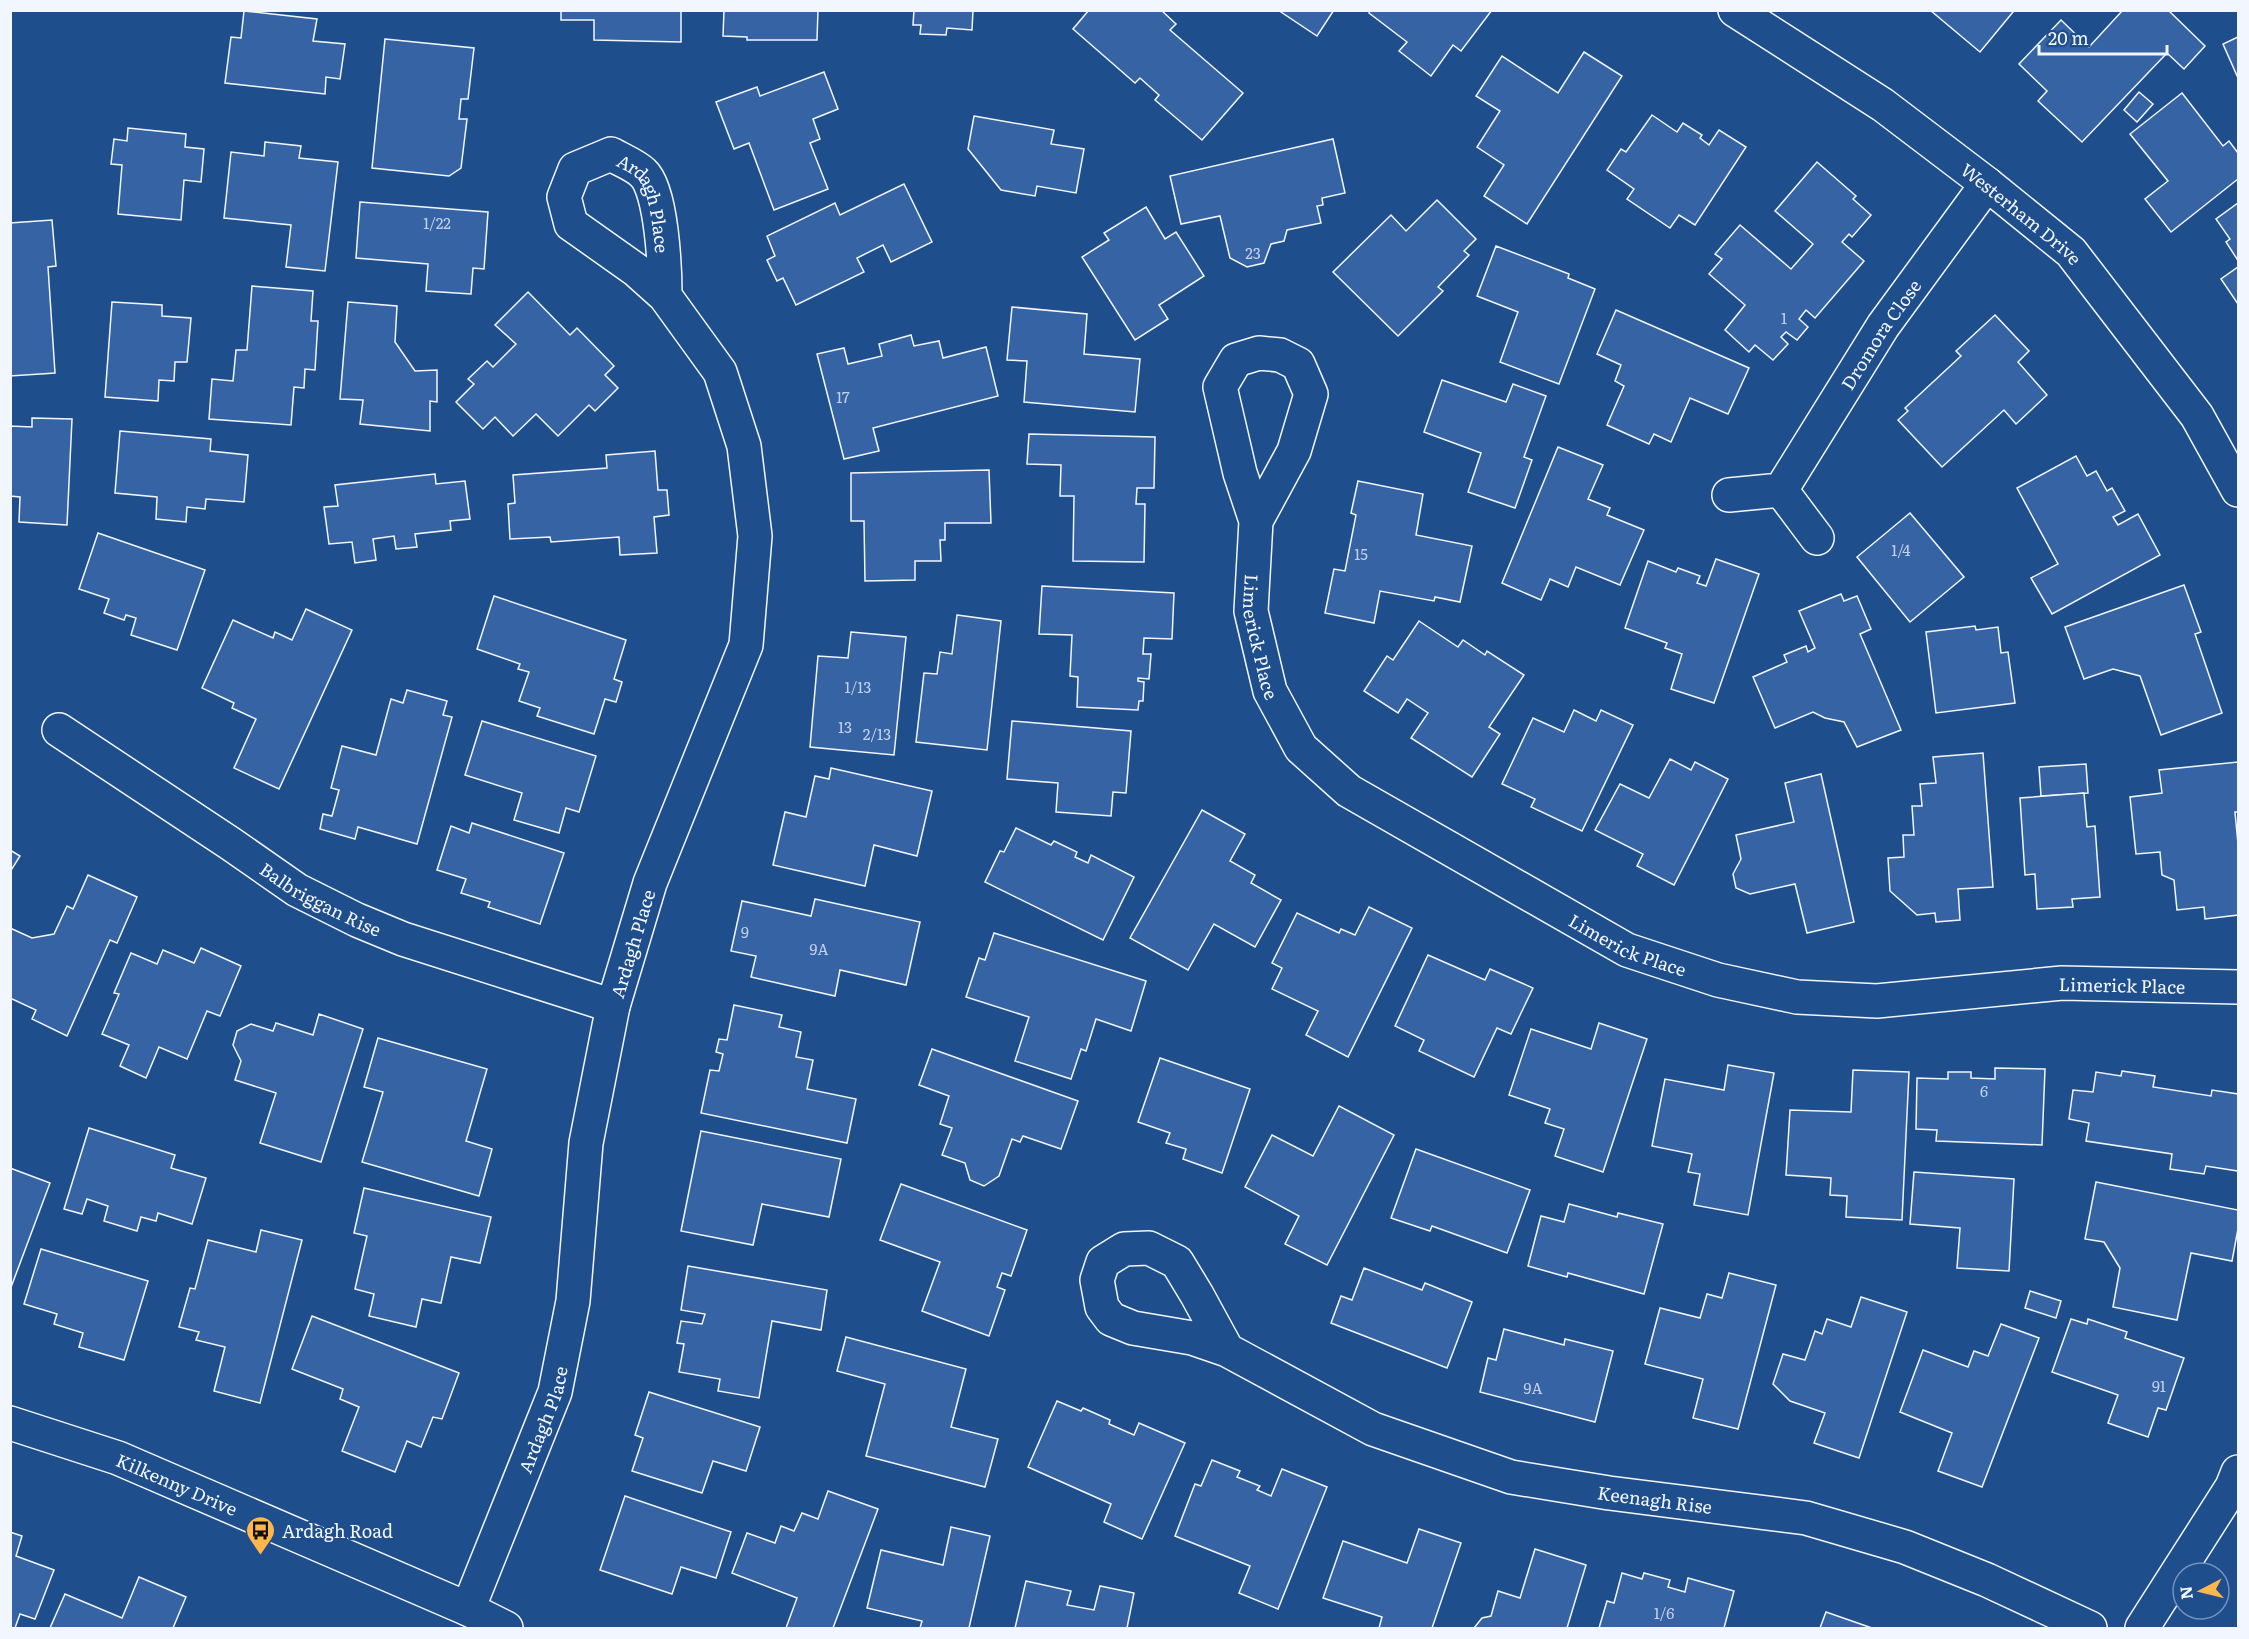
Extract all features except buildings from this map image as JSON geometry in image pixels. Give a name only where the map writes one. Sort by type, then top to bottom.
[{"type":"street","name":"Westerham Drive","points":[[1735,10],[1883,105],[1987,184],[2071,252],[2197,416],[2238,490]]},
{"type":"street","name":"Dromora Close","points":[[1781,490],[1883,326],[1987,184]]},
{"type":"street","name":"Ardagh Place","points":[[468,1609],[555,1392],[573,1301],[586,1143],[613,1006],[650,883],[746,645],[755,536],[744,447],[720,372],[665,296]]},
{"type":"street","points":[[1729,495],[1781,490],[1816,538]]},
{"type":"street","name":"Limerick Place","points":[[1256,520],[1251,611],[1270,691],[1301,748],[1349,790],[1627,950],[1718,980],[1797,997],[1877,1001],[2062,983],[2238,987]]},
{"type":"street","name":"Balbriggan Rise","points":[[59,730],[231,843],[297,890],[357,920],[403,939],[613,1006]]},
{"type":"street","name":"Keenagh Rise","points":[[1227,1350],[1373,1429],[1511,1477],[1609,1493],[1806,1518],[1905,1547],[1987,1580],[2090,1629]]},
{"type":"street","name":"Kilkenny Drive","points":[[10,1423],[118,1458],[468,1609],[506,1629]]},
{"type":"street","points":[[2142,1629],[2232,1487],[2238,1472]]},
{"type":"place","name":"Ardagh Road","points":[[261,1556]]}]
